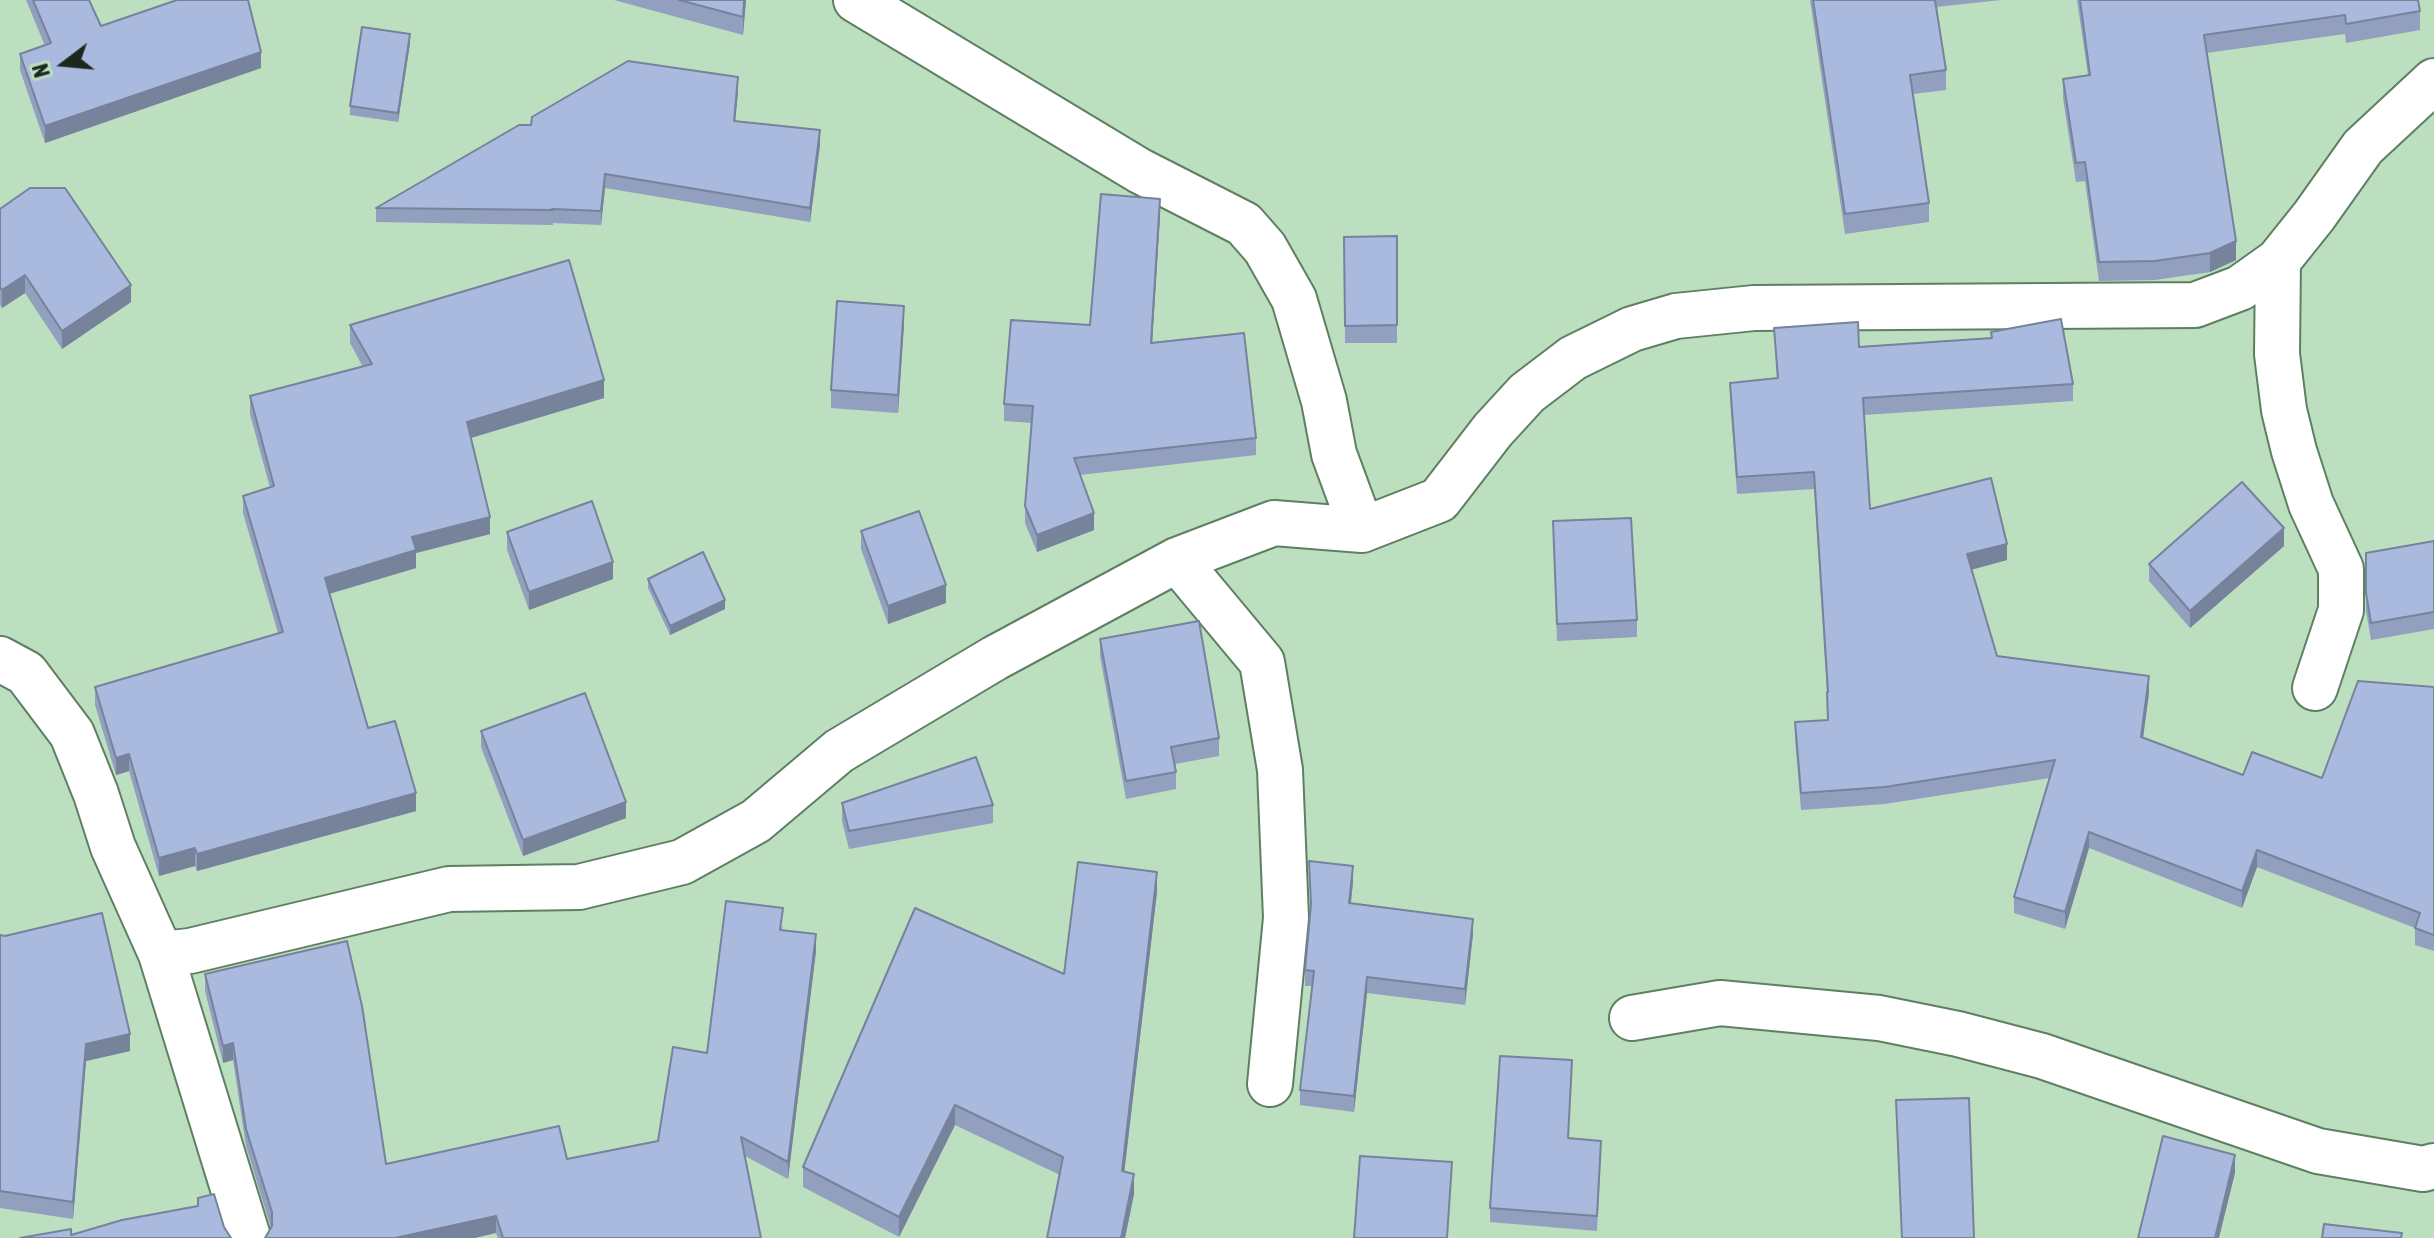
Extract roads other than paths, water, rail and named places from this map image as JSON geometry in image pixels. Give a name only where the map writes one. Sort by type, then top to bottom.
[{"type":"street","points":[[856,0],[1140,171],[1244,224],[1265,248],[1294,299],[1324,401],[1334,454],[1362,530]]},
{"type":"street","points":[[161,954],[190,951],[449,889],[579,887],[682,862],[756,821],[839,751],[995,658],[1177,560],[1274,523],[1362,530],[1439,500],[1493,430],[1527,393],[1573,358],[1632,329],[1676,316],[1754,308],[2195,305],[2240,288],[2278,261],[2363,147],[2434,81]]},
{"type":"street","points":[[2278,261],[2277,354],[2284,410],[2311,504],[2341,569],[2341,610],[2315,688]]},
{"type":"street","points":[[1177,560],[1262,662],[1280,770],[1286,918],[1270,1084]]},
{"type":"street","points":[[0,659],[26,673],[72,734],[113,847],[161,954],[248,1237]]},
{"type":"street","points":[[1632,1018],[1720,1003],[1879,1018],[2042,1056],[2318,1151],[2423,1169],[2434,1166]]}]
